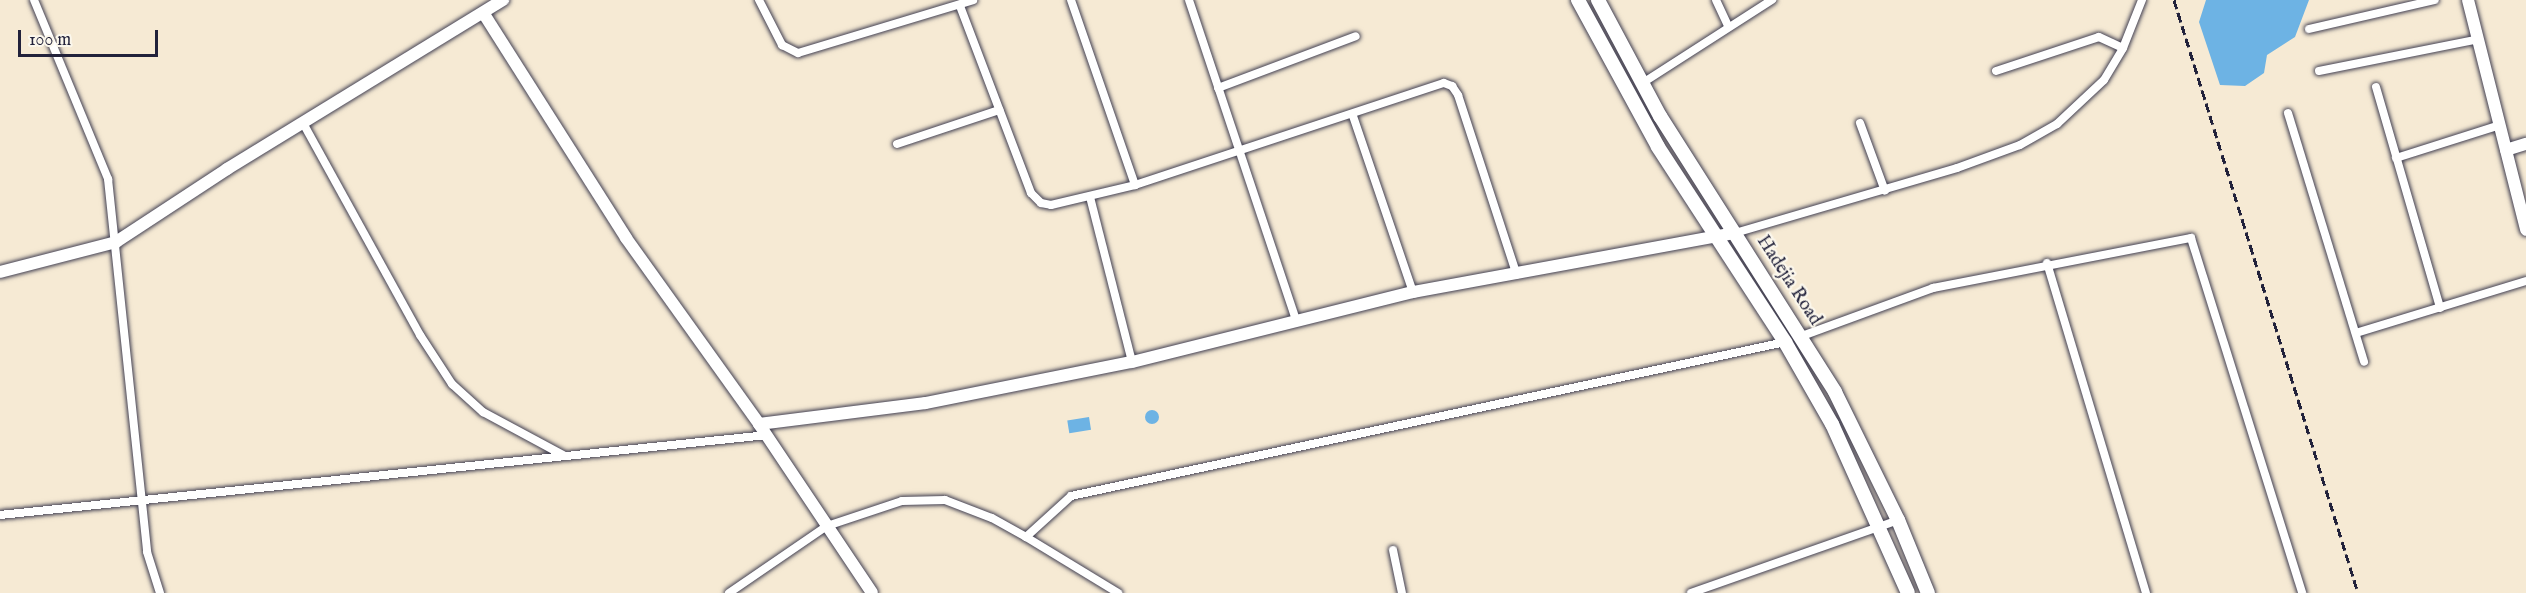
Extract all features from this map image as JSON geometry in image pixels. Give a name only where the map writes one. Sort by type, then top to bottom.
[{"type":"main road","name":"Hadejia Road","points":[[1578,0],[1621,84],[1717,239],[1785,342],[1832,424],[1908,593]]},
{"type":"main road","name":"Hadejia Road","points":[[1598,0],[1641,84],[1802,336],[1848,418],[1898,520],[1928,593]]},
{"type":"street","points":[[34,0],[108,179],[147,552],[160,593]]},
{"type":"street","points":[[0,272],[116,242],[503,0]]},
{"type":"street","points":[[759,0],[782,45],[798,53],[960,6],[973,0]]},
{"type":"street","points":[[1071,0],[1135,185]]},
{"type":"street","points":[[1189,0],[1296,319]]},
{"type":"street","points":[[1716,0],[1728,27]]},
{"type":"street","points":[[1641,84],[1772,0]]},
{"type":"street","points":[[0,515],[142,498],[563,455],[763,429],[926,403],[1132,362],[1296,319],[1413,292],[1717,239],[1885,191],[2020,145],[2057,124],[2104,80],[2123,48],[2142,0]]},
{"type":"street","points":[[2309,30],[2435,0]]},
{"type":"street","points":[[2468,0],[2526,230]]},
{"type":"street","points":[[960,6],[1031,194],[1041,203],[1052,205],[1135,185],[1353,116],[1444,83],[1452,86],[1517,275]]},
{"type":"street","points":[[484,14],[626,238],[763,429],[872,593]]},
{"type":"street","points":[[1218,87],[1356,36]]},
{"type":"street","points":[[1996,71],[2099,37],[2123,48]]},
{"type":"street","points":[[2319,71],[2479,39]]},
{"type":"street","points":[[2376,87],[2440,308]]},
{"type":"street","points":[[897,144],[999,110]]},
{"type":"street","points":[[2288,113],[2364,362]]},
{"type":"street","points":[[1353,116],[1413,292]]},
{"type":"street","points":[[303,123],[446,378],[483,412],[563,455]]},
{"type":"street","points":[[1860,123],[1885,191]]},
{"type":"street","points":[[2396,158],[2500,125]]},
{"type":"street","points":[[2506,150],[2526,144]]},
{"type":"street","points":[[1090,197],[1132,362]]},
{"type":"street","points":[[1802,336],[1934,288],[2187,236],[2195,242],[2302,593]]},
{"type":"street","points":[[2047,263],[2146,593]]},
{"type":"street","points":[[2356,333],[2526,282]]},
{"type":"street","points":[[1026,537],[1071,496],[1785,342]]},
{"type":"street","points":[[729,593],[827,526],[902,501],[929,499],[945,500],[992,518],[1118,593]]},
{"type":"street","points":[[1691,593],[1898,520]]},
{"type":"street","points":[[1393,550],[1402,593]]},
{"type":"water","points":[[2206,0],[2309,0],[2295,37],[2267,55],[2264,73],[2245,86],[2220,85],[2199,22]]},
{"type":"water","points":[[1149,410],[1155,410],[1159,417],[1155,424],[1149,424],[1145,420],[1145,414]]},
{"type":"water","points":[[1089,417],[1091,430],[1069,433],[1067,420]]},
{"type":"railway","points":[[2174,0],[2358,593]]}]
